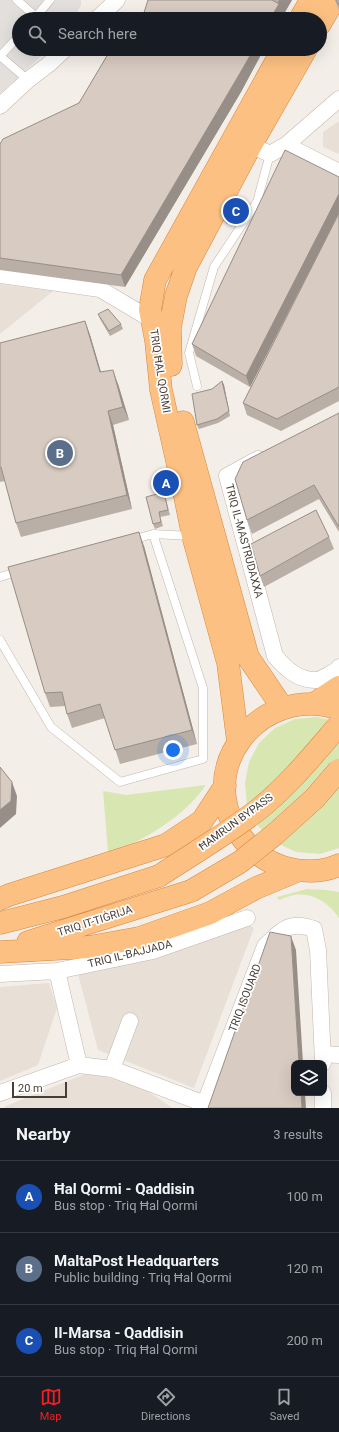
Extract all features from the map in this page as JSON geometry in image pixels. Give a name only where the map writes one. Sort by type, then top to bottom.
[{"type":"highway","points":[[304,12],[310,0]]},
{"type":"highway","points":[[327,12],[334,0]]},
{"type":"highway","name":"TRIQ ĦAL QORMI","points":[[238,742],[228,663],[193,536],[161,390],[156,341],[150,309],[154,280],[279,56]]},
{"type":"highway","name":"TRIQ ĦAL QORMI","points":[[282,707],[248,657],[176,399],[171,364],[170,328],[176,296],[186,267],[260,150],[303,56]]},
{"type":"highway","points":[[315,703],[339,687]]},
{"type":"highway","points":[[307,871],[275,864],[248,846],[238,833],[230,818],[226,803],[224,786],[228,763],[238,742],[257,721],[282,707],[315,703],[339,709]]},
{"type":"highway","name":"ĦAMRUN BYPASS","points":[[0,923],[62,907],[159,876],[216,840],[259,809],[290,781],[339,725]]},
{"type":"highway","name":"TRIQ IT-TIĠRIJA","points":[[0,952],[191,891],[240,862],[274,835],[315,798],[339,770]]},
{"type":"highway","points":[[0,899],[166,845],[202,821],[224,786]]},
{"type":"highway","points":[[0,952],[89,947],[139,938],[210,914],[256,888],[307,871],[339,865]]},
{"type":"street","points":[[104,12],[117,0]]},
{"type":"street","points":[[0,106],[28,80],[58,56]]},
{"type":"street","points":[[260,150],[286,145],[339,99]]},
{"type":"street","points":[[286,145],[339,172]]},
{"type":"street","points":[[0,275],[100,289],[152,320]]},
{"type":"street","name":"TRIQ IL-MASTRUDAXXA","points":[[269,454],[227,476],[275,656],[286,668],[301,678],[318,680],[337,670],[339,667]]},
{"type":"street","points":[[307,871],[339,879]]},
{"type":"street","name":"TRIQ IL-BAJJADA","points":[[0,974],[57,971],[153,951],[247,918]]},
{"type":"street","name":"TRIQ ISOUARD","points":[[204,1106],[265,946],[284,928],[302,925],[314,929],[318,950],[323,1058],[339,1055]]},
{"type":"street","points":[[57,971],[79,1065]]},
{"type":"street","points":[[112,1069],[130,1021]]},
{"type":"street","points":[[0,1093],[79,1065],[112,1069],[204,1106]]},
{"type":"street","points":[[323,1096],[323,1108]]},
{"type":"lane","points":[[17,0],[29,12]]},
{"type":"lane","points":[[40,12],[50,0]]},
{"type":"lane","points":[[12,43],[2,52],[28,80]]},
{"type":"lane","points":[[197,386],[188,353],[214,267],[257,202],[260,150]]},
{"type":"lane","points":[[122,543],[153,534],[193,536]]},
{"type":"lane","points":[[0,640],[51,727],[120,782],[203,759],[203,688],[153,534]]},
{"type":"lane","points":[[0,577],[31,568]]},
{"type":"shaded area","points":[[0,0],[81,0],[81,5],[77,12],[12,12],[12,56],[41,56],[0,94]]},
{"type":"shaded area","points":[[339,121],[339,154],[323,147],[323,132]]},
{"type":"shaded area","points":[[0,284],[53,291],[0,334]]},
{"type":"shaded area","points":[[245,923],[254,928],[194,1088],[98,1050],[78,974]]},
{"type":"shaded area","points":[[49,983],[57,1008],[38,1065],[0,1081],[0,987]]},
{"type":"shaded area","points":[[90,1072],[145,1089],[172,1108],[4,1108],[6,1106]]},
{"type":"green space","points":[[317,717],[339,722],[339,848],[320,854],[296,852],[275,842],[258,826],[247,805],[245,783],[249,762],[259,743],[275,728],[295,719]]},
{"type":"green space","points":[[206,785],[191,803],[163,826],[142,839],[120,849],[108,852],[103,791],[126,795]]},
{"type":"green space","points":[[307,889],[339,892],[339,918],[325,903],[314,897],[308,895],[294,895],[279,900],[277,897]]},
{"type":"building","points":[[148,0],[272,0],[279,4],[274,12],[144,12]]},
{"type":"building","points":[[107,56],[250,56],[121,275],[0,258],[0,144],[3,139],[79,103]]},
{"type":"building","points":[[285,150],[339,177],[339,194],[246,376],[192,344]]},
{"type":"building","points":[[227,208],[231,211],[226,219],[222,216]]},
{"type":"building","points":[[339,213],[339,387],[277,419],[243,403]]},
{"type":"building","points":[[108,309],[121,324],[109,331],[98,314]]},
{"type":"building","points":[[85,321],[100,372],[113,370],[123,407],[108,411],[127,495],[16,523],[0,467],[0,343]]},
{"type":"building","points":[[222,381],[229,411],[217,419],[197,425],[192,394],[212,389]]},
{"type":"building","points":[[339,413],[339,527],[314,485],[247,520],[235,479],[243,462]]},
{"type":"building","points":[[164,492],[168,510],[159,512],[161,522],[153,524],[146,497]]},
{"type":"building","points":[[316,510],[329,537],[260,576],[251,544]]},
{"type":"building","points":[[139,532],[192,730],[115,750],[100,704],[67,714],[62,692],[45,693],[8,567]]},
{"type":"building","points":[[0,767],[12,782],[11,801],[0,810]]},
{"type":"building","points":[[270,932],[291,936],[299,1060],[291,1060],[291,1096],[301,1096],[302,1108],[208,1108]]},
{"type":"place","name":"Il-Marsa - Qaddisin","points":[[236,211]]},
{"type":"place","name":"MaltaPost Headquarters","points":[[60,453]]},
{"type":"place","name":"Ħal Qormi - Qaddisin","points":[[166,483]]}]
